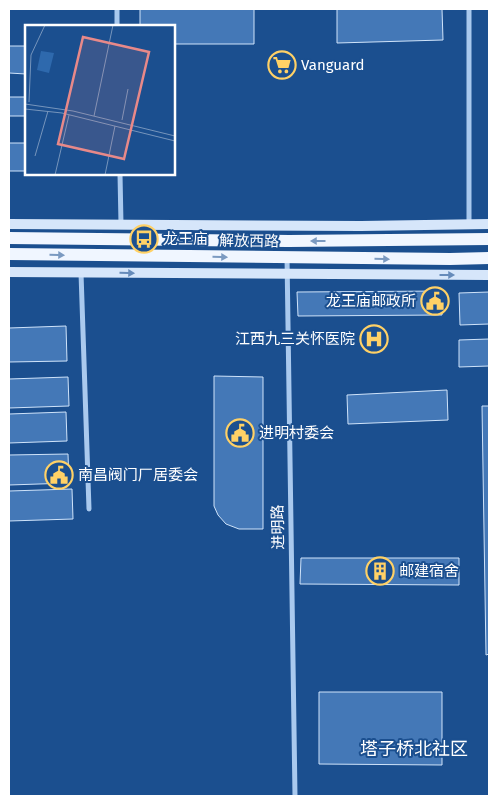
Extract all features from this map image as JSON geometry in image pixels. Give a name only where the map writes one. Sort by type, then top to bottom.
[{"type":"main road","points":[[9,224],[489,224]]},
{"type":"main road","name":"解放西路","points":[[9,238],[289,241],[489,238]]},
{"type":"main road","name":"解放西路","points":[[9,254],[450,260],[489,258]]},
{"type":"main road","points":[[9,272],[489,275]]},
{"type":"street","points":[[117,9],[117,25]]},
{"type":"street","points":[[469,9],[469,224]]},
{"type":"street","points":[[120,175],[121,224]]},
{"type":"street","name":"进明路","points":[[287,257],[295,796]]},
{"type":"street","points":[[80,273],[89,510]]},
{"type":"building","points":[[140,9],[254,9],[254,44],[175,44],[175,25],[140,25]]},
{"type":"building","points":[[337,9],[442,9],[443,40],[337,43]]},
{"type":"building","points":[[9,46],[25,46],[25,74],[9,73]]},
{"type":"building","points":[[9,97],[25,97],[25,116],[9,116]]},
{"type":"building","points":[[9,143],[25,143],[25,171],[9,171]]},
{"type":"building","points":[[442,291],[442,315],[298,316],[297,292]]},
{"type":"building","points":[[489,292],[489,324],[460,325],[459,293]]},
{"type":"building","points":[[66,326],[67,361],[9,362],[9,328]]},
{"type":"building","points":[[489,339],[489,366],[459,367],[459,340]]},
{"type":"building","points":[[214,376],[263,377],[263,529],[239,529],[226,524],[218,515],[214,506]]},
{"type":"building","points":[[68,377],[69,406],[9,408],[9,379]]},
{"type":"building","points":[[447,390],[448,420],[348,424],[347,395]]},
{"type":"building","points":[[482,406],[489,406],[489,654],[486,655]]},
{"type":"building","points":[[66,412],[67,441],[9,443],[9,414]]},
{"type":"building","points":[[68,454],[69,483],[9,485],[9,455]]},
{"type":"building","points":[[72,489],[73,519],[9,521],[9,491]]},
{"type":"building","name":"邮建宿舍","points":[[301,558],[459,558],[459,585],[300,584]]},
{"type":"building","points":[[319,692],[442,692],[442,765],[319,764]]},
{"type":"place","name":"Vanguard","points":[[282,65]]},
{"type":"place","name":"龙王庙","points":[[144,239]]},
{"type":"place","name":"龙王庙邮政所","points":[[435,301]]},
{"type":"place","name":"江西九三关怀医院","points":[[374,339]]},
{"type":"place","name":"进明村委会","points":[[240,433]]},
{"type":"place","name":"南昌阀门厂居委会","points":[[59,475]]},
{"type":"place","name":"邮建宿舍","points":[[380,571]]},
{"type":"district","name":"塔子桥北社区","points":[[414,749]]}]
